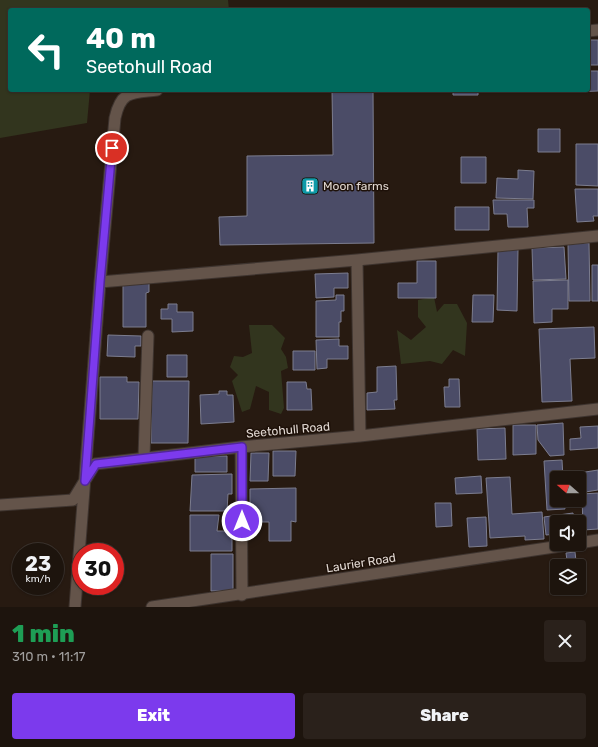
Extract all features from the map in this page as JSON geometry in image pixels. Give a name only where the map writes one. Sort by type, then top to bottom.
[{"type":"street","points":[[75,607],[100,282],[115,118],[118,106],[122,99],[128,94],[142,92]]},
{"type":"street","points":[[100,282],[357,260],[598,236]]},
{"type":"street","points":[[357,260],[360,436]]},
{"type":"street","points":[[144,457],[148,336]]},
{"type":"street","name":"Seetohull Road","points":[[0,504],[73,500],[96,464],[144,457],[360,436],[598,409]]},
{"type":"street","points":[[242,447],[242,595]]},
{"type":"street","points":[[586,542],[598,540]]},
{"type":"street","name":"Laurier Road","points":[[152,607],[242,595],[550,548]]},
{"type":"green space","points":[[0,0],[228,0],[229,8],[8,8],[8,92],[90,92],[87,123],[0,138]]},
{"type":"green space","points":[[434,297],[437,312],[444,304],[457,304],[467,323],[465,356],[453,350],[442,364],[430,361],[401,364],[397,330],[411,340],[426,327],[418,317],[418,300]]},
{"type":"green space","points":[[249,325],[272,325],[285,338],[281,349],[286,357],[288,368],[281,371],[284,408],[281,414],[269,410],[269,392],[256,386],[250,409],[242,412],[232,381],[238,375],[230,367],[234,356],[243,357],[252,353]]},
{"type":"building","points":[[590,40],[598,40],[598,65],[590,65]]},
{"type":"building","points":[[590,71],[598,71],[598,91],[590,91]]},
{"type":"building","name":"Moon farms","points":[[332,92],[373,92],[374,243],[220,245],[219,217],[247,216],[247,156],[333,155]]},
{"type":"building","points":[[453,92],[478,92],[478,95],[453,95]]},
{"type":"building","points":[[538,129],[560,129],[560,152],[538,152]]},
{"type":"building","points":[[576,144],[598,144],[598,186],[576,185]]},
{"type":"building","points":[[461,157],[486,157],[486,183],[461,183]]},
{"type":"building","points":[[518,170],[534,171],[533,199],[496,198],[497,178],[518,179]]},
{"type":"building","points":[[575,189],[598,189],[598,216],[593,216],[594,221],[577,222]]},
{"type":"building","points":[[493,200],[534,200],[534,208],[527,208],[528,227],[508,227],[507,214],[494,214]]},
{"type":"building","points":[[455,207],[489,207],[489,230],[455,230]]},
{"type":"building","points":[[589,243],[590,301],[569,301],[568,244]]},
{"type":"building","points":[[564,247],[566,279],[533,280],[532,248]]},
{"type":"building","points":[[498,249],[518,249],[517,311],[497,310]]},
{"type":"building","points":[[417,261],[436,261],[436,298],[398,298],[398,283],[417,283]]},
{"type":"building","points":[[592,265],[598,265],[598,301],[592,301]]},
{"type":"building","points":[[348,273],[348,288],[334,288],[334,297],[316,298],[315,274]]},
{"type":"building","points":[[568,280],[568,309],[552,309],[552,322],[534,323],[533,281]]},
{"type":"building","points":[[123,282],[149,282],[149,292],[146,293],[146,327],[123,327]]},
{"type":"building","points":[[336,295],[344,295],[344,311],[341,311],[339,337],[316,337],[316,301],[336,300]]},
{"type":"building","points":[[473,295],[494,295],[493,322],[472,322]]},
{"type":"building","points":[[168,304],[177,304],[177,312],[193,312],[193,331],[172,332],[172,319],[161,319],[161,309],[168,309]]},
{"type":"building","points":[[594,327],[595,358],[570,359],[572,401],[542,402],[539,329]]},
{"type":"building","points":[[108,335],[141,336],[141,346],[135,346],[135,357],[107,356]]},
{"type":"building","points":[[339,339],[339,346],[348,346],[348,359],[327,359],[327,368],[317,369],[316,340]]},
{"type":"building","points":[[293,351],[315,351],[315,370],[293,370]]},
{"type":"building","points":[[167,355],[187,355],[187,377],[167,377]]},
{"type":"building","points":[[396,366],[397,400],[394,400],[395,409],[367,410],[367,393],[377,392],[377,367]]},
{"type":"building","points":[[100,377],[127,377],[127,382],[139,382],[138,419],[100,419]]},
{"type":"building","points":[[449,379],[459,379],[460,407],[445,407],[444,387],[449,387]]},
{"type":"building","points":[[152,381],[189,381],[188,443],[151,443]]},
{"type":"building","points":[[287,382],[306,382],[307,389],[311,389],[312,410],[287,410]]},
{"type":"building","points":[[219,391],[227,391],[227,395],[233,395],[234,422],[201,424],[200,395],[219,394]]},
{"type":"building","points":[[563,423],[564,455],[550,456],[538,440],[537,425]]},
{"type":"building","points":[[513,425],[536,425],[536,454],[513,455]]},
{"type":"building","points":[[598,426],[598,448],[570,450],[570,439],[581,438],[580,427]]},
{"type":"building","points":[[505,428],[506,459],[478,460],[477,429]]},
{"type":"building","points":[[273,451],[296,451],[295,476],[273,476]]},
{"type":"building","points":[[251,453],[269,453],[268,481],[250,481]]},
{"type":"building","points":[[195,456],[227,456],[227,472],[195,472]]},
{"type":"building","points":[[562,460],[563,471],[550,471],[550,507],[565,507],[565,509],[547,510],[544,461]]},
{"type":"building","points":[[598,470],[598,490],[586,492],[586,472]]},
{"type":"building","points":[[232,474],[232,494],[228,494],[227,511],[190,511],[192,475]]},
{"type":"building","points":[[481,476],[482,493],[456,494],[455,478]]},
{"type":"building","points":[[510,477],[512,514],[542,512],[544,539],[525,540],[525,536],[490,538],[486,478]]},
{"type":"building","points":[[296,488],[296,522],[291,521],[291,541],[269,541],[269,522],[250,522],[250,489]]},
{"type":"building","points":[[598,493],[598,529],[586,530],[586,515],[583,515],[582,507],[586,507],[586,494]]},
{"type":"building","points":[[435,503],[451,503],[452,526],[436,527]]},
{"type":"building","points":[[573,513],[573,515],[558,515]]},
{"type":"building","points":[[190,515],[219,515],[217,531],[232,531],[232,551],[190,551]]},
{"type":"building","points":[[550,516],[550,535],[546,535],[544,517]]},
{"type":"building","points":[[486,517],[487,546],[469,547],[467,518]]},
{"type":"building","points":[[575,552],[576,559],[567,559],[566,553]]},
{"type":"building","points":[[211,554],[233,554],[233,591],[211,591]]},
{"type":"place","name":"Moon farms","points":[[310,186]]},
{"type":"route","points":[[112,148],[85,481],[96,464],[144,457],[242,447],[242,521]]}]
